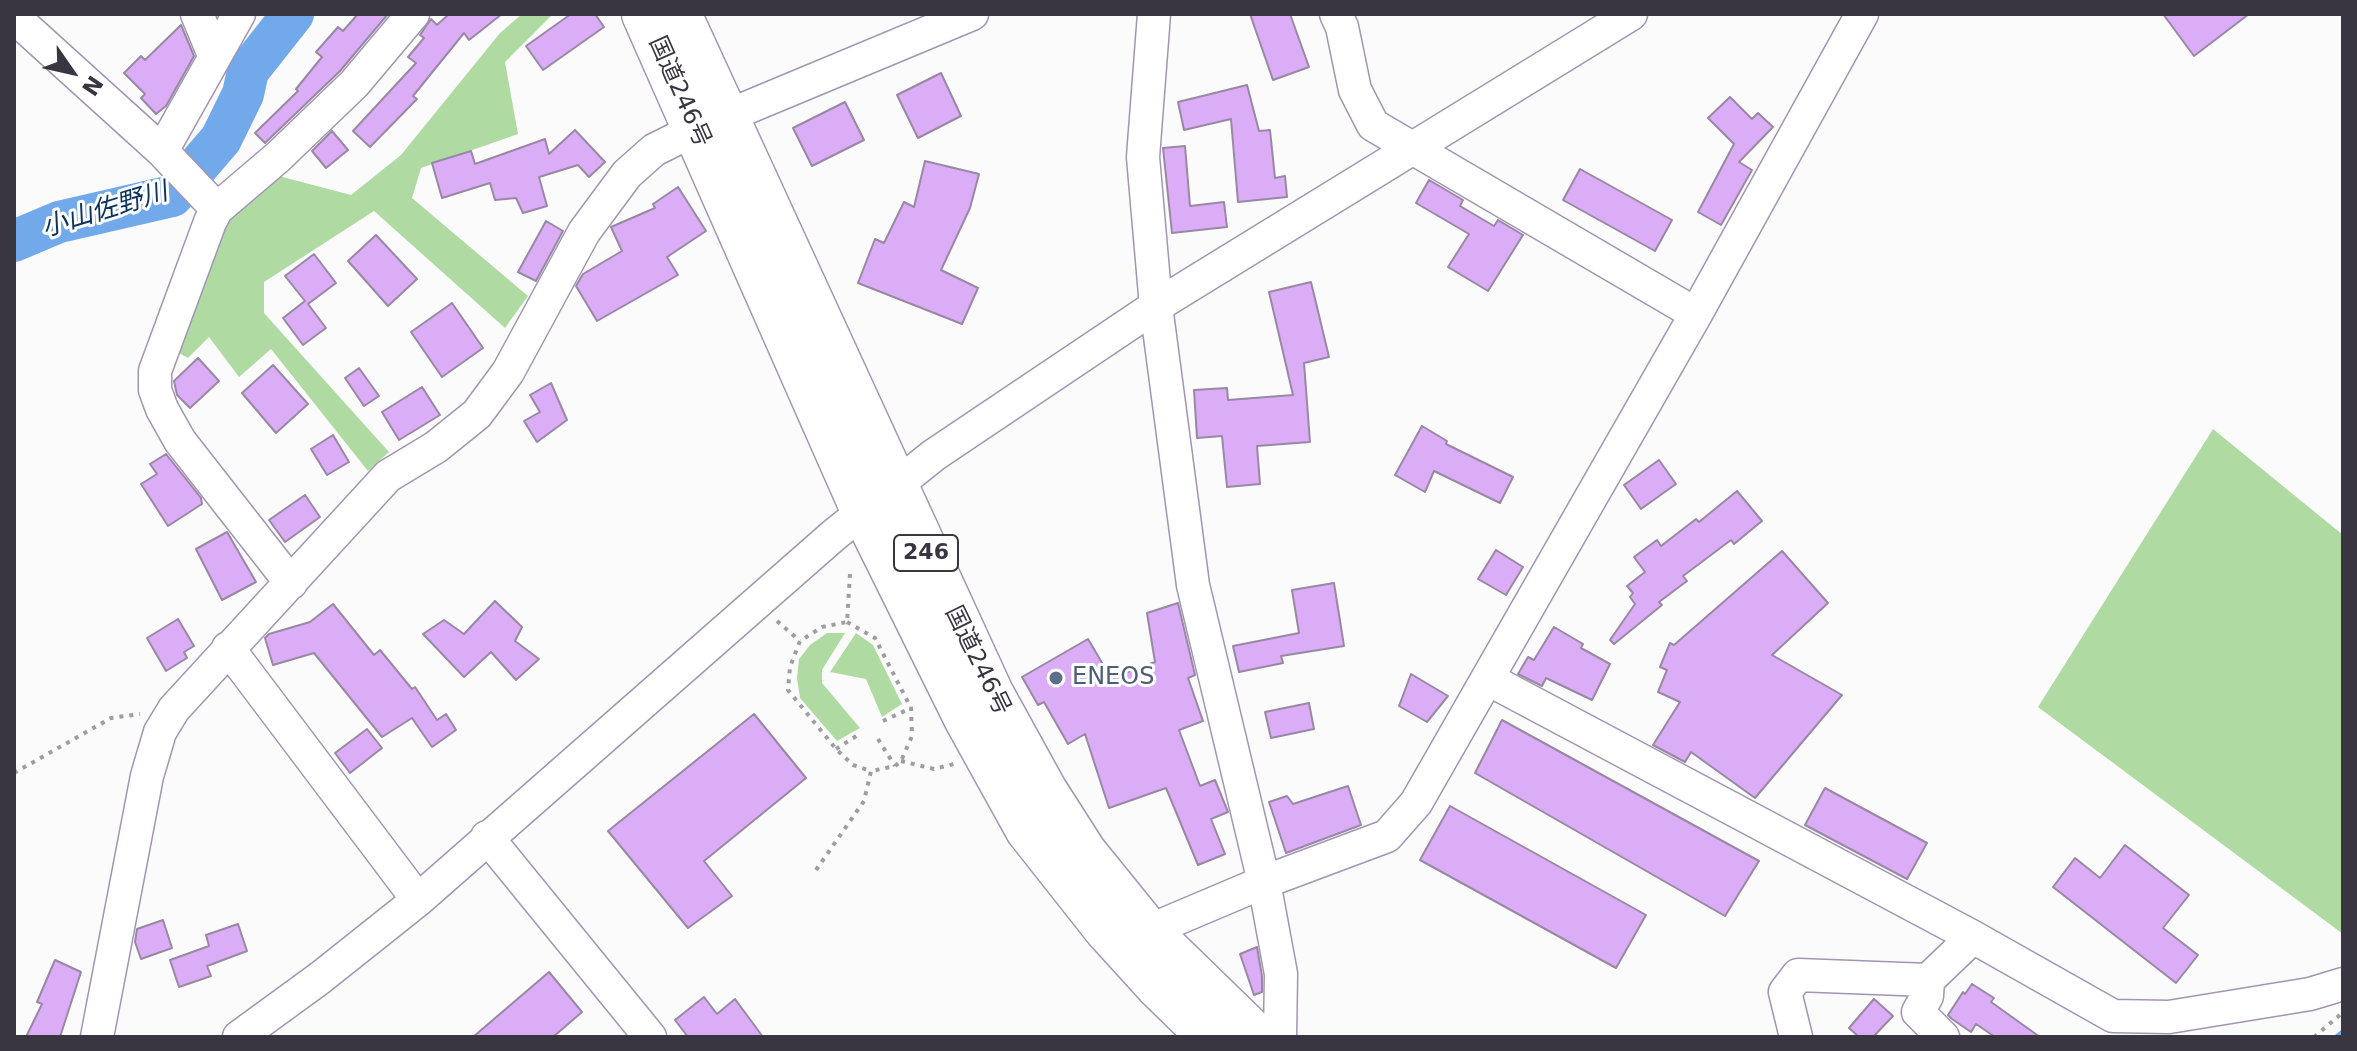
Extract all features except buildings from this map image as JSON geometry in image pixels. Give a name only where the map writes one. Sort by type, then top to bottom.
[{"type":"highway","name":"国道246号","points":[[644,14],[711,122]]},
{"type":"highway","name":"国道246号","points":[[679,14],[711,122],[879,497],[966,718],[1028,830],[1107,930],[1210,1037]]},
{"type":"highway","name":"国道246号","points":[[879,497],[1045,791],[1084,852],[1148,931],[1257,1037]]},
{"type":"street","points":[[197,14],[214,55]]},
{"type":"street","points":[[166,156],[214,55],[239,14]]},
{"type":"street","points":[[291,583],[180,441],[155,390],[155,371],[214,205],[278,157],[354,84],[413,14]]},
{"type":"street","points":[[97,1037],[147,776],[160,732],[174,709],[388,476],[436,447],[477,414],[508,372],[584,232],[637,163],[654,150],[711,122],[972,14]]},
{"type":"street","points":[[1154,14],[1143,157],[1156,306],[1193,585],[1264,882],[1281,974],[1280,1037]]},
{"type":"street","points":[[1336,14],[1342,27],[1355,90],[1373,125],[1696,314]]},
{"type":"street","points":[[239,1037],[418,900],[879,497],[934,455],[1156,306],[1631,14]]},
{"type":"street","points":[[1148,931],[1264,882],[1387,836],[1416,803],[1696,314],[1862,14]]},
{"type":"street","points":[[14,17],[166,156],[214,205]]},
{"type":"street","points":[[228,648],[418,900]]},
{"type":"street","points":[[1488,679],[1973,937],[2113,1016],[2169,1017],[2310,994],[2343,984]]},
{"type":"street","points":[[487,837],[650,1037]]},
{"type":"street","points":[[1943,1037],[1918,1012],[1927,996],[1928,980],[1973,937]]},
{"type":"street","points":[[1796,1037],[1785,992],[1798,975],[1928,980]]},
{"type":"path","points":[[847,622],[850,574]]},
{"type":"path","points":[[769,615],[800,641]]},
{"type":"path","points":[[847,622],[875,638],[911,708],[912,736],[901,761],[895,766],[871,771],[853,765],[788,690],[790,667],[800,641],[822,627],[847,622]]},
{"type":"path","points":[[883,721],[911,708]]},
{"type":"path","points":[[14,773],[111,718],[174,709]]},
{"type":"path","points":[[836,749],[861,733]]},
{"type":"path","points":[[878,739],[895,766]]},
{"type":"path","points":[[901,761],[934,769],[963,759]]},
{"type":"path","points":[[816,870],[864,801],[871,771]]},
{"type":"path","points":[[2316,1035],[2336,1020],[2343,1010]]},
{"type":"green space","points":[[522,14],[553,14],[505,62],[518,134],[421,168],[412,198],[528,296],[505,328],[374,211],[264,282],[264,313],[389,452],[368,471],[271,349],[239,377],[209,337],[188,358],[177,352],[228,216],[275,175],[351,195],[401,155],[500,33]]},
{"type":"green space","points":[[2213,429],[2343,535],[2343,934],[2038,707]]},
{"type":"green space","points":[[827,633],[845,633],[822,670],[822,683],[860,728],[837,741],[800,698],[797,678],[799,659],[810,645]]},
{"type":"green space","points":[[856,633],[873,645],[902,704],[882,717],[866,679],[830,672]]},
{"type":"waterway","name":"小山佐野川","points":[[14,241],[59,222],[172,196],[221,139],[243,94],[248,71],[293,14]]},
{"type":"waterway","points":[[2338,1037],[2343,1033]]},
{"type":"place","name":"ENEOS","points":[[1056,678]]}]
